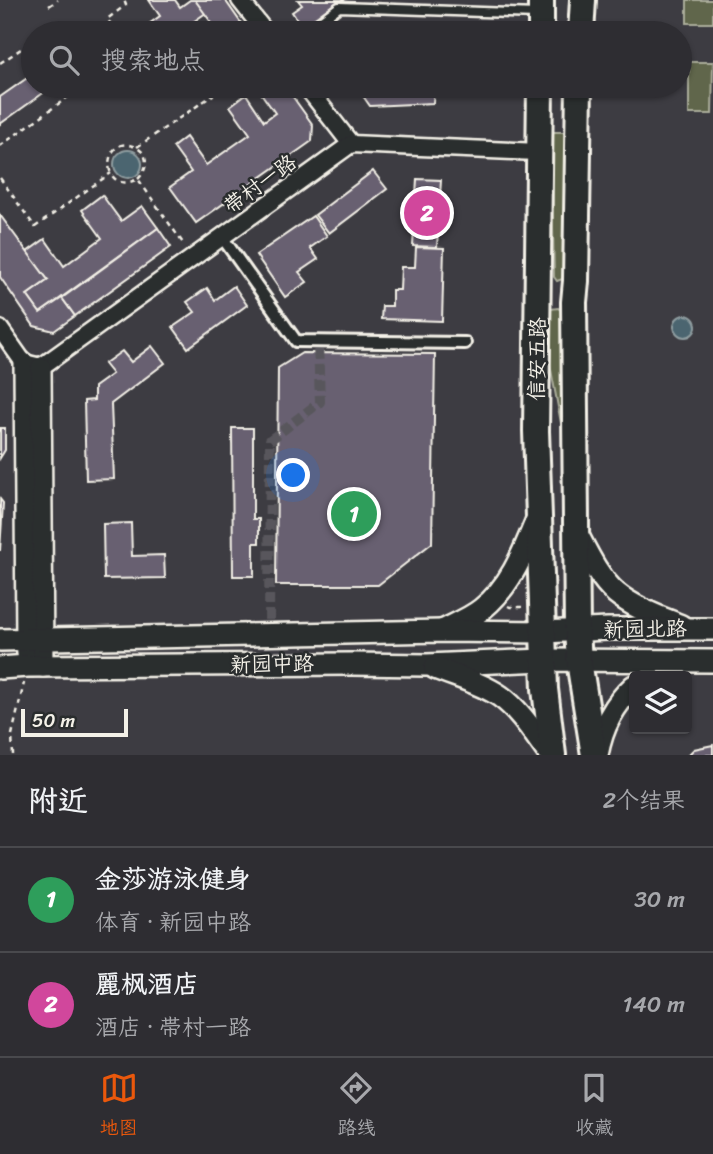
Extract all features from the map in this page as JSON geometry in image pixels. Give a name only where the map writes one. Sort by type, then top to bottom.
[{"type":"main road","points":[[582,21],[583,0]]},
{"type":"main road","name":"信安五路","points":[[540,98],[536,431],[545,689],[551,755]]},
{"type":"main road","name":"信安五路","points":[[579,98],[574,302],[577,631],[579,661],[596,755]]},
{"type":"main road","points":[[538,276],[557,289],[576,281]]},
{"type":"main road","points":[[442,631],[481,610],[510,580],[538,516]]},
{"type":"main road","points":[[575,530],[592,562],[617,594],[686,629]]},
{"type":"main road","name":"新园北路","points":[[543,632],[713,629]]},
{"type":"main road","name":"新园中路","points":[[0,640],[442,631],[543,632]]},
{"type":"main road","name":"新园中路","points":[[0,668],[427,665],[544,660]]},
{"type":"main road","name":"新园北路","points":[[544,660],[706,661]]},
{"type":"main road","points":[[671,671],[706,661]]},
{"type":"main road","points":[[427,665],[484,687],[502,697],[551,755]]},
{"type":"main road","points":[[596,755],[612,710],[629,691]]},
{"type":"street","points":[[240,0],[257,21]]},
{"type":"street","points":[[315,98],[351,144],[538,152]]},
{"type":"street","name":"带村一路","points":[[32,365],[193,258],[351,144]]},
{"type":"street","points":[[222,237],[296,341],[465,342]]},
{"type":"street","points":[[0,329],[32,365],[36,666]]},
{"type":"lane","points":[[320,21],[339,7],[541,16]]},
{"type":"path","points":[[49,6],[58,0]]},
{"type":"path","points":[[109,21],[107,19],[126,5],[124,0]]},
{"type":"path","points":[[0,63],[21,49]]},
{"type":"path","points":[[0,146],[67,98]]},
{"type":"path","points":[[137,147],[209,98]]},
{"type":"path","points":[[125,145],[137,147],[142,151],[146,169],[138,179],[126,183],[111,173],[108,161],[114,150],[125,145]]},
{"type":"path","points":[[0,178],[35,227],[111,173]]},
{"type":"path","points":[[138,179],[193,258]]},
{"type":"path","points":[[510,607],[526,607]]},
{"type":"path","points":[[13,755],[12,735],[36,666]]},
{"type":"green space","points":[[687,0],[713,0],[713,23],[687,21]]},
{"type":"green space","points":[[692,62],[713,62],[712,114],[689,114]]},
{"type":"green space","points":[[551,132],[568,132],[565,278],[557,281],[554,277]]},
{"type":"green space","points":[[558,308],[563,312],[561,423],[546,343],[546,312]]},
{"type":"water","points":[[128,150],[138,154],[142,164],[138,174],[128,178],[118,174],[114,164],[118,154]]},
{"type":"water","points":[[685,315],[693,318],[696,326],[693,334],[685,337],[677,334],[674,326],[677,318]]},
{"type":"building","points":[[149,0],[175,0],[180,7],[190,0],[208,0],[213,8],[194,21],[153,21],[160,16]]},
{"type":"building","points":[[195,0],[225,0],[240,21],[210,21]]},
{"type":"building","points":[[298,0],[344,0],[313,21],[298,21],[292,12],[302,5]]},
{"type":"building","points":[[21,82],[21,98],[36,98],[0,124],[0,97]]},
{"type":"building","points":[[241,98],[249,98],[264,121],[275,113],[264,98],[294,98],[313,125],[312,141],[196,223],[170,187],[191,172],[173,147],[186,137],[206,165],[250,134],[230,106]]},
{"type":"building","points":[[364,98],[433,98],[433,103],[370,106]]},
{"type":"building","points":[[373,171],[387,189],[329,233],[315,215]]},
{"type":"building","points":[[417,179],[441,180],[437,247],[413,246]]},
{"type":"building","points":[[102,195],[121,221],[142,206],[158,228],[40,313],[27,295],[48,280],[27,252],[45,239],[64,266],[102,238],[82,210]]},
{"type":"building","points":[[0,215],[48,280],[27,295],[40,313],[62,298],[75,316],[54,331],[34,326],[0,277]]},
{"type":"building","points":[[313,216],[327,236],[310,248],[318,259],[299,272],[307,282],[285,297],[256,255]]},
{"type":"building","points":[[158,228],[171,247],[75,316],[62,298]]},
{"type":"building","points":[[416,247],[444,248],[442,321],[381,319],[382,306],[392,306],[392,290],[400,290],[401,267],[415,267]]},
{"type":"building","points":[[234,286],[247,305],[188,348],[173,327],[195,312],[187,302],[207,288],[215,300]]},
{"type":"building","points":[[152,346],[165,363],[111,404],[114,479],[86,480],[84,401],[94,400],[94,387],[112,374],[104,364],[122,351],[131,362]]},
{"type":"building","points":[[302,353],[435,354],[432,543],[378,585],[276,585],[278,368]]},
{"type":"building","points":[[0,428],[5,428],[5,450],[0,458]]},
{"type":"building","points":[[232,428],[253,428],[253,519],[259,519],[259,543],[254,543],[254,576],[233,576]]},
{"type":"building","points":[[0,499],[3,503],[0,551]]},
{"type":"building","points":[[131,523],[132,556],[164,555],[165,578],[104,579],[103,524]]},
{"type":"building","points":[[713,745],[713,755],[688,755],[694,749]]},
{"type":"tunnel","points":[[269,635],[270,440],[320,402],[318,342]]},
{"type":"place","name":"麗枫酒店","points":[[427,213]]},
{"type":"place","name":"金莎游泳健身","points":[[354,514]]}]
